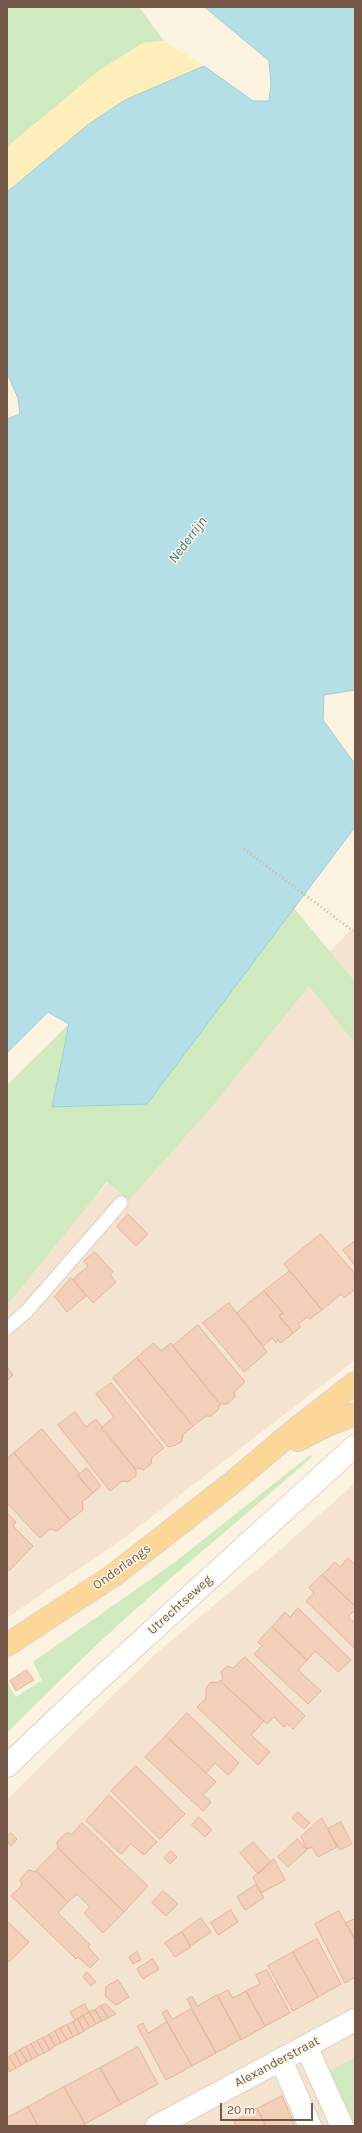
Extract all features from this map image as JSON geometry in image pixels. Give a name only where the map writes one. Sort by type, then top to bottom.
[{"type":"main road","name":"Onderlangs","points":[[7,1645],[114,1575],[233,1482],[296,1429],[355,1383]]},
{"type":"main road","name":"Onderlangs","points":[[233,1482],[309,1433],[355,1414]]},
{"type":"street","name":"Utrechtseweg","points":[[7,1766],[84,1693],[355,1446]]},
{"type":"street","name":"Alexanderstraat","points":[[156,2126],[355,2020]]},
{"type":"street","points":[[306,2046],[342,2126]]},
{"type":"street","points":[[281,2060],[310,2126]]},
{"type":"lane","points":[[7,1328],[26,1312],[121,1203]]},
{"type":"path","points":[[244,849],[353,931]]},
{"type":"shaded area","points":[[355,925],[355,1360],[124,1538],[7,1618],[7,1289]]},
{"type":"shaded area","points":[[355,1483],[355,2126],[7,2126],[7,1799],[153,1656],[272,1557]]},
{"type":"green space","points":[[7,7],[139,7],[164,41],[143,43],[100,70],[7,147]]},
{"type":"green space","points":[[294,908],[355,982],[355,1043],[309,986],[209,1110],[129,1200],[107,1182],[7,1305],[7,1085],[69,1024],[147,1104]]},
{"type":"green space","points":[[310,1455],[313,1456],[113,1629],[7,1733],[7,1682],[16,1697],[42,1680],[33,1662],[175,1562]]},
{"type":"green space","points":[[355,2057],[355,2126],[350,2126],[326,2073]]},
{"type":"sand","points":[[164,41],[204,66],[125,100],[89,124],[7,192],[7,147],[100,70],[143,43]]},
{"type":"water","name":"Nederrijn","points":[[205,7],[355,7],[355,690],[324,695],[323,720],[355,764],[355,827],[147,1104],[52,1107],[69,1024],[48,1012],[7,1053],[7,419],[20,414],[18,398],[7,373],[7,192],[89,124],[125,100],[204,66],[253,101],[269,101],[271,84],[269,61]]},
{"type":"building","points":[[128,1214],[148,1234],[136,1246],[117,1227]]},
{"type":"building","points":[[321,1234],[355,1274],[355,1289],[344,1298],[341,1294],[322,1310],[284,1264]]},
{"type":"building","points":[[355,1241],[355,1266],[343,1250]]},
{"type":"building","points":[[95,1252],[113,1272],[110,1275],[116,1282],[93,1303],[73,1279],[88,1266],[84,1261]]},
{"type":"building","points":[[290,1271],[322,1310],[310,1319],[307,1317],[298,1324],[301,1327],[293,1333],[279,1316],[283,1313],[264,1291]]},
{"type":"building","points":[[71,1278],[86,1296],[67,1312],[55,1297]]},
{"type":"building","points":[[264,1291],[283,1313],[279,1316],[293,1333],[281,1343],[278,1340],[276,1343],[272,1338],[263,1346],[237,1313]]},
{"type":"building","points":[[229,1303],[267,1352],[244,1372],[203,1323]]},
{"type":"building","points":[[198,1325],[245,1382],[234,1392],[235,1397],[227,1404],[220,1404],[173,1346]]},
{"type":"building","points":[[154,1343],[161,1351],[171,1343],[220,1404],[218,1410],[211,1416],[206,1416],[193,1426],[137,1358]]},
{"type":"building","points":[[137,1358],[193,1426],[183,1435],[182,1441],[176,1445],[168,1447],[113,1378]]},
{"type":"building","points":[[7,1367],[13,1375],[7,1381]]},
{"type":"building","points":[[111,1383],[164,1448],[152,1457],[151,1464],[144,1470],[138,1468],[136,1470],[101,1428],[114,1417],[96,1394]]},
{"type":"building","points":[[75,1412],[86,1427],[96,1419],[136,1470],[136,1476],[128,1482],[122,1481],[110,1491],[58,1425]]},
{"type":"building","points":[[42,1429],[80,1474],[78,1476],[93,1493],[82,1502],[83,1510],[70,1520],[14,1453]]},
{"type":"building","points":[[14,1453],[70,1520],[57,1531],[50,1529],[40,1538],[7,1503],[7,1459]]},
{"type":"building","points":[[87,1468],[101,1486],[93,1493],[78,1476]]},
{"type":"building","points":[[7,1513],[16,1522],[13,1526],[33,1546],[10,1570],[7,1570]]},
{"type":"building","points":[[348,1558],[355,1565],[355,1606],[322,1575],[335,1562],[340,1567]]},
{"type":"building","points":[[322,1575],[355,1606],[355,1610],[348,1617],[355,1623],[355,1649],[306,1601],[314,1593],[309,1588]]},
{"type":"building","points":[[298,1608],[351,1660],[338,1672],[315,1651],[307,1660],[272,1627],[285,1612],[290,1617]]},
{"type":"building","points":[[272,1627],[307,1660],[298,1670],[321,1691],[308,1704],[254,1654],[262,1646],[258,1642]]},
{"type":"building","points":[[245,1657],[305,1716],[293,1729],[287,1723],[284,1727],[274,1717],[267,1724],[220,1681],[223,1679],[221,1672],[227,1666],[233,1668]]},
{"type":"building","points":[[27,1670],[34,1680],[16,1691],[10,1681]]},
{"type":"building","points":[[220,1681],[264,1721],[251,1735],[270,1752],[258,1765],[197,1707],[206,1698],[206,1688],[211,1682],[217,1683]]},
{"type":"building","points":[[187,1713],[239,1763],[228,1775],[215,1763],[206,1773],[166,1736]]},
{"type":"building","points":[[166,1736],[216,1782],[203,1795],[211,1802],[203,1811],[145,1757]]},
{"type":"building","points":[[136,1766],[185,1814],[160,1839],[111,1791]]},
{"type":"building","points":[[109,1795],[157,1842],[144,1855],[131,1844],[121,1854],[86,1821]]},
{"type":"building","points":[[298,1812],[310,1823],[304,1829],[292,1818]]},
{"type":"building","points":[[199,1817],[212,1830],[205,1837],[192,1825]]},
{"type":"building","points":[[322,1818],[337,1847],[318,1857],[312,1847],[307,1849],[301,1837]]},
{"type":"building","points":[[341,1822],[352,1844],[340,1850],[328,1829]]},
{"type":"building","points":[[82,1823],[148,1886],[124,1912],[58,1848],[57,1842],[66,1833],[72,1834]]},
{"type":"building","points":[[11,1833],[17,1839],[11,1846],[7,1842],[7,1837]]},
{"type":"building","points":[[298,1839],[307,1850],[288,1867],[278,1857]]},
{"type":"building","points":[[253,1842],[271,1862],[258,1874],[240,1853]]},
{"type":"building","points":[[58,1848],[124,1912],[103,1933],[84,1913],[90,1907],[77,1894],[68,1902],[36,1871]]},
{"type":"building","points":[[171,1851],[177,1857],[170,1864],[164,1858]]},
{"type":"building","points":[[274,1859],[285,1880],[261,1893],[253,1878]]},
{"type":"building","points":[[29,1870],[36,1871],[68,1902],[58,1913],[90,1945],[88,1947],[99,1959],[90,1968],[78,1957],[76,1959],[11,1896],[22,1885],[20,1880]]},
{"type":"building","points":[[256,1885],[264,1898],[245,1910],[237,1897]]},
{"type":"building","points":[[163,1891],[178,1904],[166,1916],[152,1903]]},
{"type":"building","points":[[231,1910],[238,1922],[218,1935],[211,1923]]},
{"type":"building","points":[[339,1911],[355,1940],[355,1977],[345,1983],[315,1924]]},
{"type":"building","points":[[201,1918],[211,1932],[190,1946],[182,1932]]},
{"type":"building","points":[[355,1919],[355,1940],[346,1923]]},
{"type":"building","points":[[7,1921],[29,1942],[9,1962],[7,1960]]},
{"type":"building","points":[[182,1932],[191,1947],[175,1957],[165,1943]]},
{"type":"building","points":[[317,1939],[341,1984],[318,1997],[293,1952]]},
{"type":"building","points":[[137,1952],[141,1960],[133,1964],[129,1957]]},
{"type":"building","points":[[293,1952],[318,1997],[293,2011],[268,1966]]},
{"type":"building","points":[[153,1959],[159,1969],[143,1979],[137,1969]]},
{"type":"building","points":[[267,1970],[290,2013],[265,2026],[246,1991],[260,1984],[256,1975]]},
{"type":"building","points":[[87,1972],[96,1982],[91,1986],[83,1977]]},
{"type":"building","points":[[118,1980],[129,1997],[116,2005],[105,1996],[106,1987]]},
{"type":"building","points":[[228,1990],[233,1998],[246,1991],[265,2026],[241,2040],[218,1996]]},
{"type":"building","points":[[217,1995],[241,2039],[216,2053],[187,1999],[192,1996],[197,2006]]},
{"type":"building","points":[[85,2004],[89,2012],[75,2020],[70,2012]]},
{"type":"building","points":[[106,2004],[116,2014],[108,2018],[101,2006]]},
{"type":"building","points":[[101,2006],[108,2018],[102,2021],[95,2010]]},
{"type":"building","points":[[191,2009],[216,2053],[192,2066],[162,2013],[167,2010],[172,2019]]},
{"type":"building","points":[[95,2010],[102,2021],[96,2024],[89,2012]]},
{"type":"building","points":[[89,2012],[96,2024],[90,2027],[83,2016]]},
{"type":"building","points":[[83,2016],[90,2027],[84,2031],[78,2019]]},
{"type":"building","points":[[78,2019],[84,2031],[79,2034],[73,2022]]},
{"type":"building","points":[[73,2022],[79,2034],[73,2037],[67,2025]]},
{"type":"building","points":[[167,2022],[192,2066],[166,2080],[137,2026],[143,2023],[148,2033]]},
{"type":"building","points":[[67,2025],[73,2037],[67,2040],[60,2028]]},
{"type":"building","points":[[60,2028],[67,2040],[61,2043],[55,2031]]},
{"type":"building","points":[[55,2031],[61,2043],[55,2046],[49,2035]]},
{"type":"building","points":[[49,2035],[55,2046],[50,2050],[43,2038]]},
{"type":"building","points":[[43,2038],[50,2050],[44,2053],[37,2041]]},
{"type":"building","points":[[37,2041],[44,2053],[38,2056],[31,2044]]},
{"type":"building","points":[[31,2044],[38,2056],[32,2059],[26,2047]]},
{"type":"building","points":[[26,2047],[32,2059],[27,2062],[20,2050]]},
{"type":"building","points":[[138,2047],[158,2084],[121,2104],[100,2068]]},
{"type":"building","points":[[20,2050],[27,2062],[21,2065],[15,2053]]},
{"type":"building","points":[[15,2053],[21,2065],[16,2068],[9,2057]]},
{"type":"building","points":[[9,2057],[16,2068],[9,2072],[7,2058]]},
{"type":"building","points":[[100,2068],[121,2104],[85,2124],[64,2087]]},
{"type":"building","points":[[64,2087],[85,2124],[81,2126],[38,2126],[28,2107]]},
{"type":"building","points":[[282,2096],[295,2126],[266,2126],[257,2109]]},
{"type":"building","points":[[28,2107],[38,2126],[7,2126],[7,2118]]},
{"type":"building","points":[[257,2109],[266,2126],[236,2126],[234,2122]]}]
